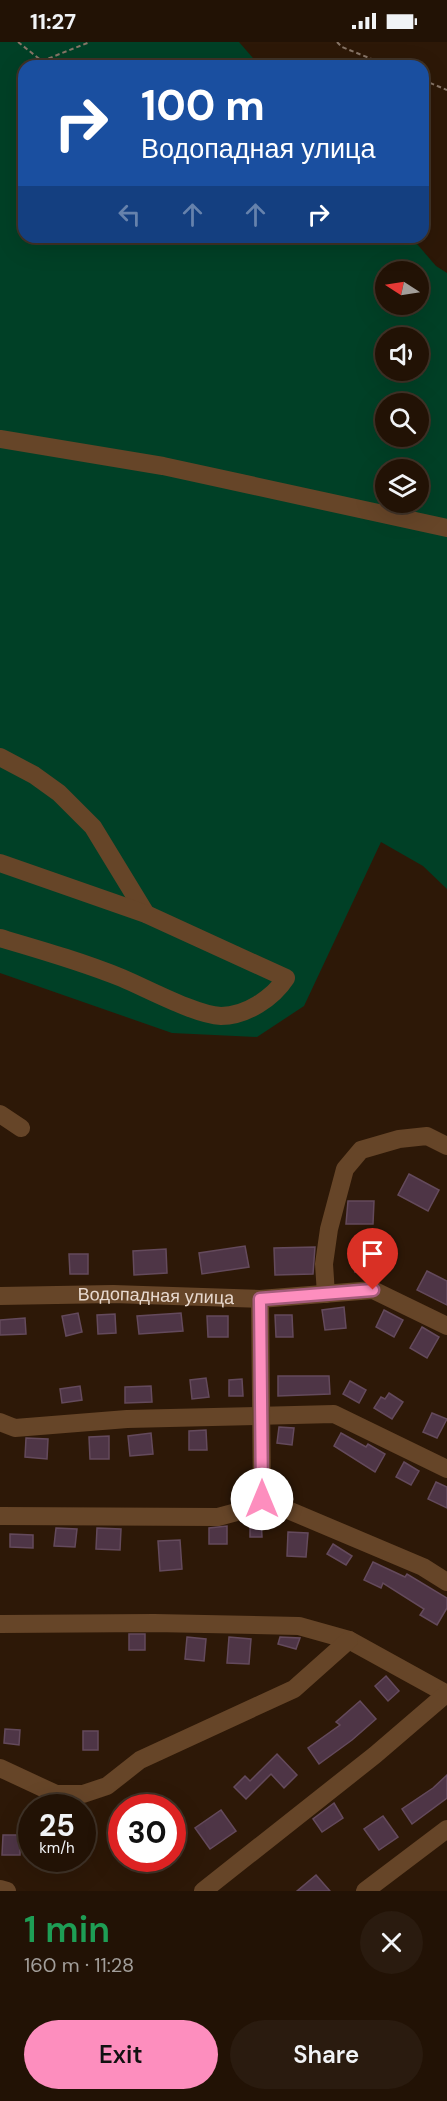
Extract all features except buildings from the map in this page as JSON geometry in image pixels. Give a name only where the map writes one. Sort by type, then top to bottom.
[{"type":"street","points":[[0,439],[163,466],[447,528]]},
{"type":"street","points":[[0,757],[34,775],[59,793],[93,827],[146,914]]},
{"type":"street","points":[[0,863],[146,914],[286,978],[279,988],[261,1002],[231,1015],[219,1016],[172,1000],[67,958],[0,938]]},
{"type":"street","points":[[0,1114],[21,1128]]},
{"type":"street","points":[[326,1294],[324,1264],[329,1228],[345,1169],[361,1150],[399,1139],[427,1136],[447,1146]]},
{"type":"street","name":"Водопадная улица","points":[[0,1296],[113,1294],[260,1299],[373,1290],[447,1326]]},
{"type":"street","points":[[260,1299],[262,1499]]},
{"type":"street","points":[[0,1422],[15,1428],[127,1419],[334,1414],[447,1469]]},
{"type":"street","points":[[0,1516],[218,1516],[244,1510],[262,1499]]},
{"type":"street","points":[[262,1499],[423,1567],[447,1582]]},
{"type":"street","points":[[0,1624],[154,1623],[299,1626],[349,1640],[446,1694],[375,1755],[204,1891]]},
{"type":"street","points":[[0,1768],[56,1794],[82,1794],[107,1786],[140,1760],[294,1689],[349,1640]]},
{"type":"street","points":[[364,1891],[447,1829]]},
{"type":"street","points":[[0,1889],[7,1891]]},
{"type":"path","points":[[18,42],[41,60]]},
{"type":"path","points":[[45,60],[90,42]]},
{"type":"path","points":[[337,42],[342,47],[374,60]]},
{"type":"path","points":[[429,82],[447,90]]},
{"type":"green space","points":[[0,42],[239,42],[255,60],[18,60],[18,243],[416,243],[436,266],[447,273],[447,889],[423,866],[381,842],[304,1006],[257,1037],[172,1033],[0,973]]},
{"type":"route","points":[[262,1499],[260,1299],[373,1290]]}]
